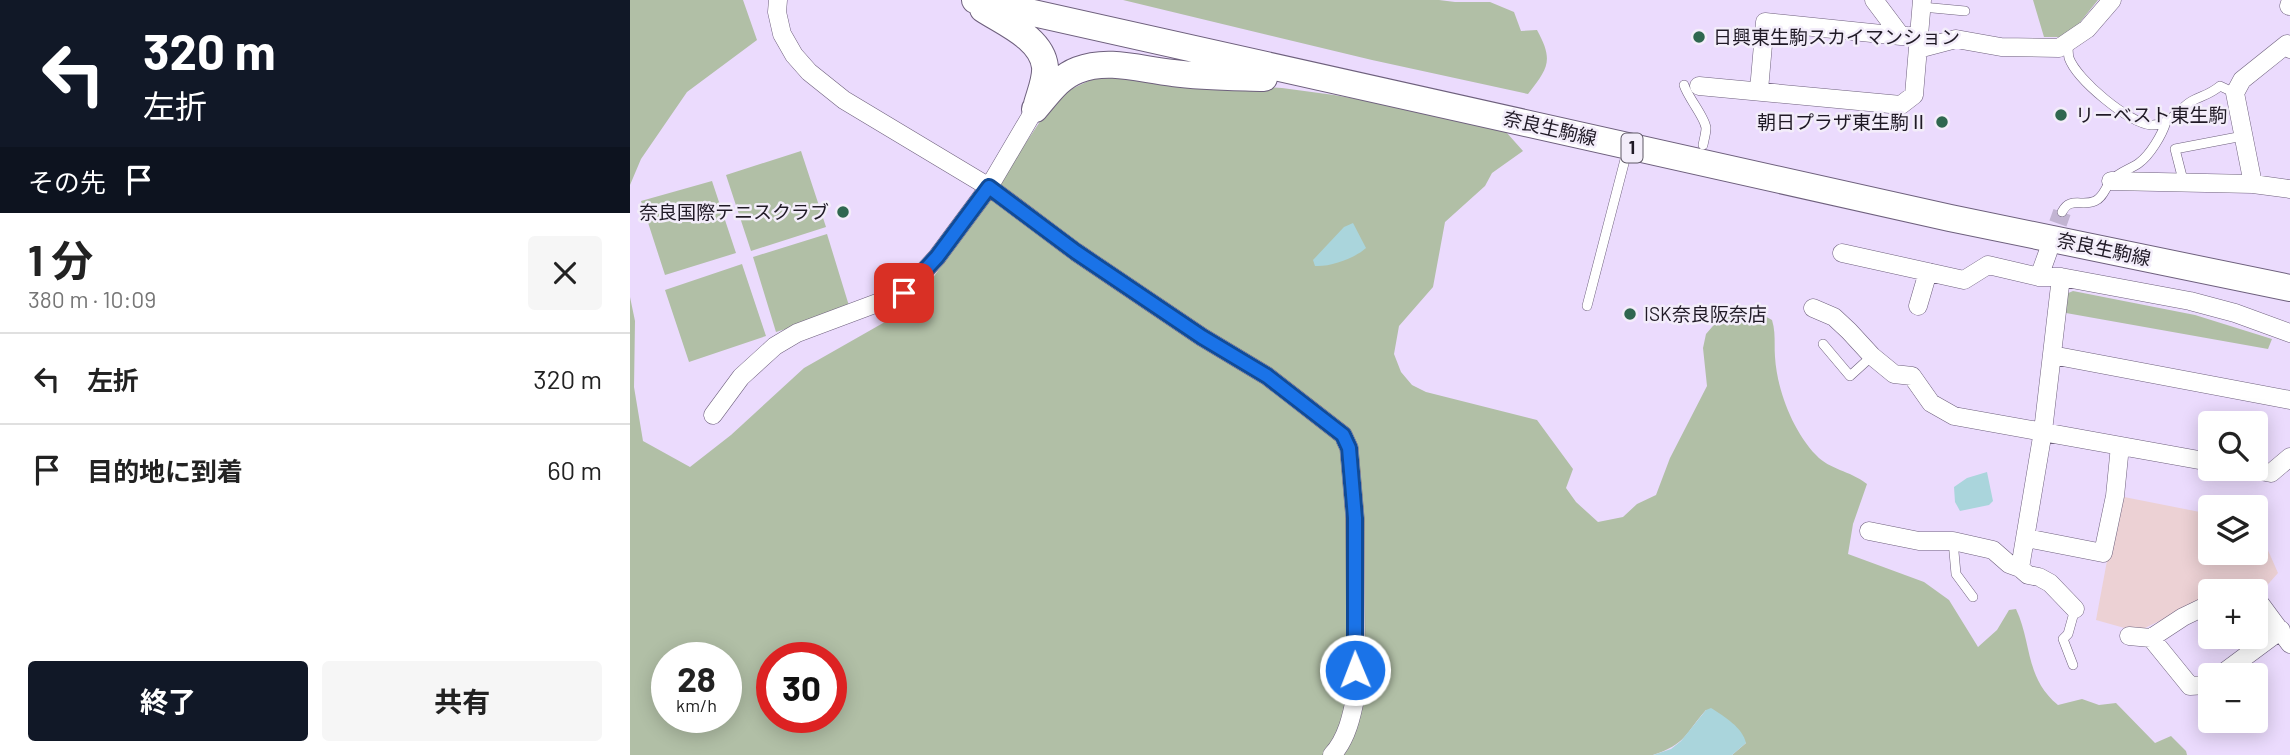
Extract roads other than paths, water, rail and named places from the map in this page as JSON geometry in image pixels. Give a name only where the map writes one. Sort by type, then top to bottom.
[{"type":"main road","points":[[968,0],[1031,41],[1040,53],[1045,66],[1035,109]]},
{"type":"main road","name":"奈良生駒線","points":[[975,0],[1950,218],[2290,288]]},
{"type":"main road","name":"奈良生駒線","points":[[1049,0],[1114,14],[1226,46],[1703,145],[2083,229],[2290,270]]},
{"type":"main road","points":[[1035,109],[1059,81],[1078,70],[1110,64],[1174,73],[1335,82]]},
{"type":"street","points":[[1874,0],[1900,36]]},
{"type":"street","points":[[1759,90],[1765,22],[1900,36],[1919,43],[1956,39],[2001,47],[2059,48],[2087,29],[2112,0]]},
{"type":"street","points":[[1692,86],[1901,105],[1914,95],[1922,4]]},
{"type":"street","points":[[778,6],[782,34],[794,55],[844,100],[989,187],[1076,252],[1202,337],[1267,376],[1343,435],[1349,448],[1355,518],[1356,694],[1351,718],[1332,755]]},
{"type":"street","points":[[2253,184],[2235,93],[2242,80],[2287,44],[2290,49]]},
{"type":"street","points":[[713,415],[741,377],[775,346],[797,333],[904,293],[937,257],[989,187],[1035,109]]},
{"type":"street","points":[[2111,181],[2253,184],[2290,189]]},
{"type":"street","points":[[2039,277],[2048,252]]},
{"type":"street","points":[[1842,253],[1964,280],[1988,265],[2039,277],[2061,277],[2202,304],[2290,333]]},
{"type":"street","points":[[1918,306],[1928,272]]},
{"type":"street","points":[[2020,568],[2043,431],[2061,277]]},
{"type":"street","points":[[1813,308],[1834,317],[1872,356],[1894,374],[1912,376],[1931,403],[1954,416],[2198,460]]},
{"type":"street","points":[[2052,355],[2290,400]]},
{"type":"street","points":[[2026,538],[2103,553],[2115,496],[2120,446]]},
{"type":"street","points":[[2268,472],[2271,473],[2290,457]]},
{"type":"street","points":[[1869,531],[1919,541],[1953,541],[1993,550],[2009,564],[2050,583],[2075,609]]},
{"type":"street","points":[[2129,636],[2151,638],[2198,610]]},
{"type":"street","points":[[2241,663],[2286,637],[2268,614]]},
{"type":"street","points":[[2151,638],[2190,686],[2198,686]]},
{"type":"lane","points":[[1922,4],[1965,11]]},
{"type":"lane","points":[[2068,42],[2069,58],[2089,86],[2118,108],[2150,125],[2166,122],[2191,101],[2208,95],[2220,86],[2235,93]]},
{"type":"lane","points":[[1692,86],[1687,93],[1705,121],[1703,145]]},
{"type":"lane","points":[[2062,212],[2069,203],[2091,203],[2099,199],[2111,181],[2140,162],[2160,139],[2166,122]]},
{"type":"lane","points":[[2184,184],[2175,149],[2243,135]]},
{"type":"lane","points":[[1587,306],[1628,147]]},
{"type":"lane","points":[[1823,344],[1850,376],[1872,356]]},
{"type":"lane","points":[[1953,541],[1956,573],[1973,597]]},
{"type":"lane","points":[[2073,665],[2063,639],[2068,634],[2075,609]]},
{"type":"tunnel","points":[[2049,249],[2062,212]]},
{"type":"place","name":"日興東生駒スカイマンション","points":[[1699,37]]},
{"type":"place","name":"リーベスト東生駒","points":[[2061,115]]},
{"type":"place","name":"朝日プラザ東生駒Ⅱ","points":[[1942,122]]},
{"type":"place","name":"奈良国際テニスクラブ","points":[[843,212]]},
{"type":"place","name":"ISK奈良阪奈店","points":[[1630,314]]}]
